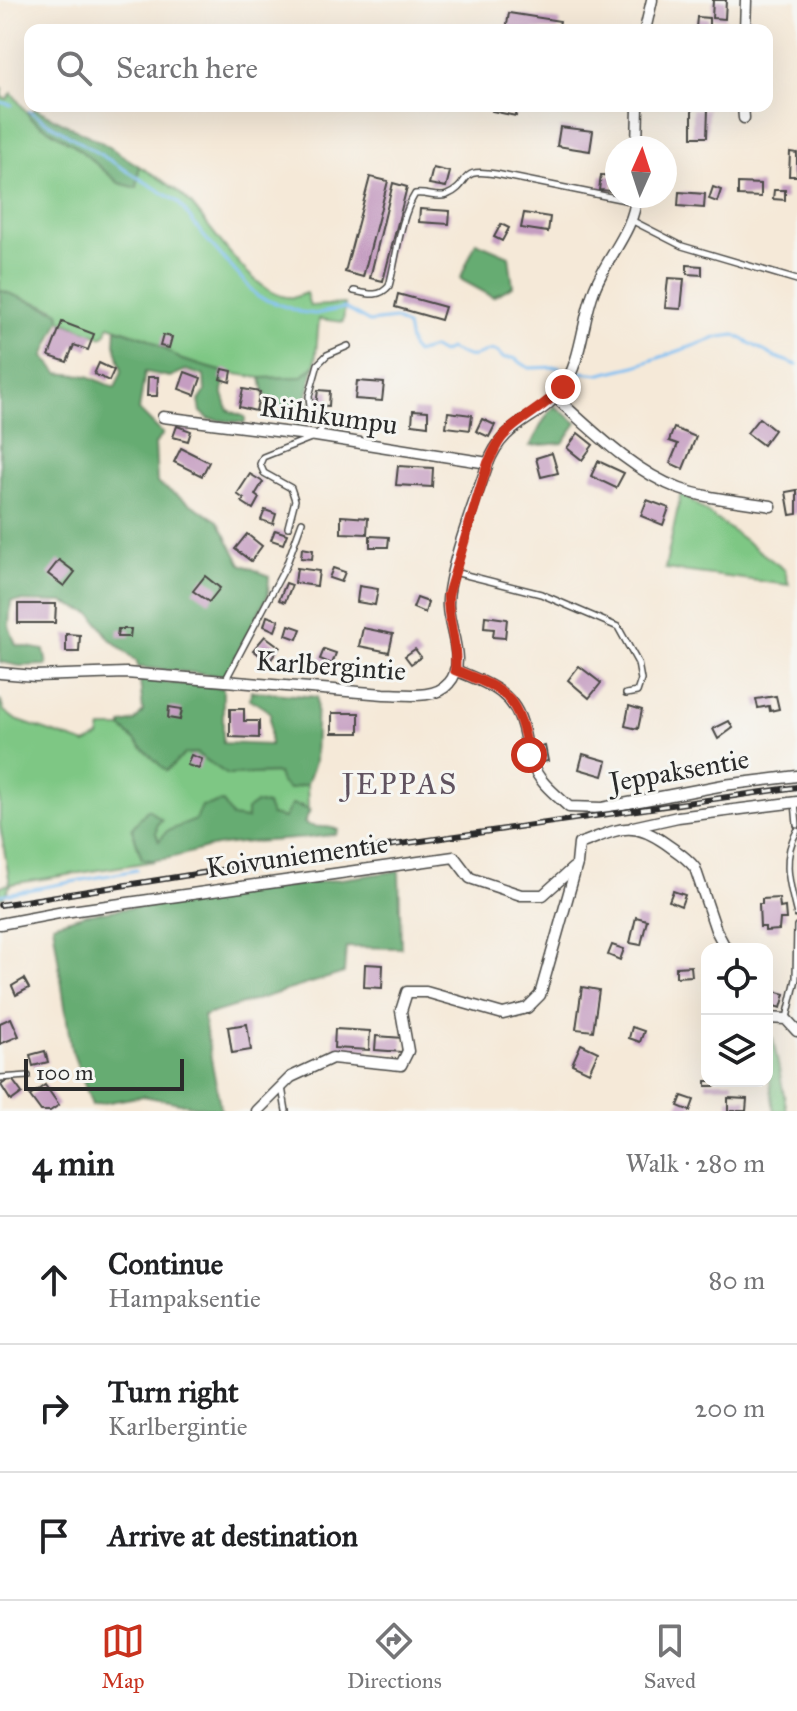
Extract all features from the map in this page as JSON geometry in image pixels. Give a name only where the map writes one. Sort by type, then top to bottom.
[{"type":"street","points":[[646,24],[652,0]]},
{"type":"street","points":[[745,24],[746,0]]},
{"type":"street","points":[[637,136],[638,112]]},
{"type":"street","points":[[744,112],[744,118]]},
{"type":"street","points":[[455,670],[457,656],[447,606],[453,572],[488,463],[502,437],[555,397],[570,373],[594,289],[633,208]]},
{"type":"street","points":[[555,397],[599,436],[659,480],[683,490],[771,506]]},
{"type":"street","name":"Riihikumpu","points":[[163,417],[316,436],[488,463]]},
{"type":"street","name":"Karlbergintie","points":[[0,673],[35,676],[126,673],[384,694],[422,694],[444,688],[451,682],[455,670]]},
{"type":"street","name":"Jeppaksentie","points":[[455,670],[489,683],[510,698],[517,708],[533,767],[542,781],[569,807],[602,808],[724,785],[797,776]]},
{"type":"street","points":[[257,1111],[291,1077],[332,1058],[401,1065],[408,1051],[401,1011],[407,992],[426,992],[503,1014],[527,1008],[540,995],[577,864],[579,844],[678,817],[796,802]]},
{"type":"street","points":[[630,828],[652,834],[689,860],[695,868],[723,943]]},
{"type":"street","name":"Koivuniementie","points":[[0,924],[64,912],[454,857],[470,878],[521,895],[543,895],[577,864]]},
{"type":"street","points":[[773,1018],[786,1019],[797,1031]]},
{"type":"lane","points":[[354,291],[383,294],[389,286],[407,213],[415,194],[443,197],[453,192],[469,173],[480,171],[605,193]]},
{"type":"lane","points":[[630,220],[682,246],[797,280]]},
{"type":"lane","points":[[288,527],[295,500],[291,488],[264,473],[260,464],[263,457],[316,436],[322,429],[310,407],[309,396],[318,364],[327,355],[348,346]]},
{"type":"lane","points":[[225,681],[286,566],[302,522]]},
{"type":"lane","points":[[453,572],[541,594],[618,627],[630,645],[641,680],[637,692],[626,694]]},
{"type":"lane","points":[[796,802],[797,825]]},
{"type":"lane","points":[[797,831],[788,847],[790,884],[797,915]]},
{"type":"lane","points":[[786,1019],[796,979],[797,926]]},
{"type":"lane","points":[[0,1078],[28,1076]]},
{"type":"lane","points":[[282,1086],[286,1111]]},
{"type":"green space","points":[[0,88],[3,88],[2,98],[7,99],[12,93],[31,118],[74,145],[119,183],[137,187],[139,166],[172,187],[190,203],[237,261],[266,288],[281,296],[295,297],[306,293],[310,306],[345,304],[343,322],[319,319],[315,365],[301,377],[261,378],[182,360],[147,338],[109,325],[101,337],[60,320],[59,312],[53,308],[0,291]]},
{"type":"green space","points":[[28,112],[42,112],[103,143],[139,166],[137,188],[119,183],[74,145],[30,118]]},
{"type":"green space","points":[[476,242],[509,256],[513,286],[493,297],[460,279]]},
{"type":"green space","points":[[0,290],[59,312],[60,320],[44,356],[58,373],[88,376],[115,388],[122,371],[115,344],[116,328],[147,338],[182,360],[224,372],[223,394],[228,410],[245,417],[245,423],[209,419],[201,412],[199,401],[205,392],[204,376],[186,370],[170,377],[145,372],[139,410],[163,434],[155,444],[157,483],[218,521],[241,564],[269,576],[268,595],[225,676],[137,667],[137,662],[109,638],[92,614],[63,602],[11,601],[9,626],[16,645],[44,650],[47,665],[20,666],[0,662]]},
{"type":"green space","points":[[315,365],[307,396],[313,417],[298,426],[280,404],[273,405],[264,393],[261,378],[301,377]]},
{"type":"green space","points":[[555,406],[577,423],[563,443],[530,446],[544,420]]},
{"type":"green space","points":[[681,493],[785,570],[789,585],[665,569]]},
{"type":"green space","points":[[140,680],[223,688],[223,743],[270,745],[270,712],[250,699],[251,691],[317,697],[315,762],[307,784],[289,789],[281,783],[278,773],[228,775],[196,753],[185,754],[166,771],[122,728],[122,724],[135,721],[143,712]]},
{"type":"green space","points":[[0,699],[4,711],[16,720],[86,744],[99,737],[101,728],[122,728],[166,770],[185,754],[196,753],[228,775],[278,773],[288,789],[307,784],[308,809],[300,805],[284,818],[270,815],[248,819],[196,820],[159,841],[157,824],[132,829],[142,859],[155,861],[11,884],[0,898],[0,886],[10,884],[0,825]]},
{"type":"green space","points":[[223,802],[232,817],[247,819],[247,810],[256,803],[267,805],[271,815],[284,818],[292,804],[310,810],[304,823],[338,830],[336,834],[222,845],[172,858],[142,859],[132,828],[148,809],[162,820],[157,824],[159,841],[167,831],[196,820],[202,806]]},
{"type":"green space","points":[[399,871],[401,948],[346,947],[344,973],[203,1016],[221,1111],[143,1096],[92,1105],[71,1048],[53,924],[86,914]]},
{"type":"green space","points":[[773,1038],[787,1111],[774,1111],[771,1087]]},
{"type":"building","points":[[713,0],[726,0],[725,19],[712,18]]},
{"type":"building","points":[[509,13],[560,21],[559,24],[507,24]]},
{"type":"building","points":[[697,17],[709,18],[709,24],[696,24]]},
{"type":"building","points":[[692,112],[708,112],[707,137],[692,137]]},
{"type":"building","points":[[560,127],[593,131],[590,151],[557,146]]},
{"type":"building","points":[[790,152],[797,153],[797,176],[789,176]]},
{"type":"building","points":[[433,168],[450,172],[446,187],[429,184]]},
{"type":"building","points":[[601,175],[605,175],[605,190],[599,190]]},
{"type":"building","points":[[370,177],[388,181],[363,277],[345,272]]},
{"type":"building","points":[[393,183],[407,187],[383,281],[370,278]]},
{"type":"building","points":[[738,183],[761,184],[761,197],[738,196]]},
{"type":"building","points":[[713,187],[721,190],[717,202],[709,199]]},
{"type":"building","points":[[774,190],[785,190],[785,200],[773,199]]},
{"type":"building","points":[[679,192],[705,194],[704,208],[678,206]]},
{"type":"building","points":[[420,209],[450,211],[449,224],[419,222]]},
{"type":"building","points":[[524,213],[550,217],[548,232],[521,228]]},
{"type":"building","points":[[501,224],[509,228],[502,241],[494,237]]},
{"type":"building","points":[[687,265],[702,266],[702,275],[687,274]]},
{"type":"building","points":[[668,278],[684,279],[681,309],[665,308]]},
{"type":"building","points":[[398,294],[445,307],[441,320],[395,307]]},
{"type":"building","points":[[62,322],[94,334],[88,350],[74,345],[67,362],[49,356]]},
{"type":"building","points":[[163,335],[172,337],[169,348],[160,346]]},
{"type":"building","points":[[99,363],[114,370],[109,381],[94,374]]},
{"type":"building","points":[[223,369],[232,371],[230,382],[220,379]]},
{"type":"building","points":[[185,372],[201,378],[195,395],[179,389]]},
{"type":"building","points":[[148,377],[158,377],[157,396],[147,396]]},
{"type":"building","points":[[357,381],[384,383],[382,401],[355,399]]},
{"type":"building","points":[[243,389],[260,392],[256,411],[239,407]]},
{"type":"building","points":[[318,390],[330,391],[329,406],[316,405]]},
{"type":"building","points":[[413,410],[428,411],[428,426],[412,424]]},
{"type":"building","points":[[448,412],[472,415],[470,430],[446,427]]},
{"type":"building","points":[[759,418],[774,430],[763,445],[747,433]]},
{"type":"building","points":[[482,419],[495,425],[489,437],[476,431]]},
{"type":"building","points":[[177,426],[191,431],[188,441],[173,437]]},
{"type":"building","points":[[674,428],[696,437],[683,469],[670,463],[678,444],[669,441]]},
{"type":"building","points":[[578,433],[593,445],[582,460],[567,448]]},
{"type":"building","points":[[181,448],[209,462],[202,476],[174,462]]},
{"type":"building","points":[[552,453],[558,473],[541,477],[536,458]]},
{"type":"building","points":[[598,461],[624,473],[616,488],[591,476]]},
{"type":"building","points":[[398,466],[433,468],[432,487],[396,485]]},
{"type":"building","points":[[250,474],[263,482],[255,495],[259,498],[253,509],[242,502],[244,499],[237,494]]},
{"type":"building","points":[[797,490],[797,514],[790,515],[786,492]]},
{"type":"building","points":[[647,500],[669,508],[663,525],[641,516]]},
{"type":"building","points":[[265,510],[276,514],[273,524],[261,520]]},
{"type":"building","points":[[341,516],[368,518],[367,534],[341,533]]},
{"type":"building","points":[[275,530],[287,534],[283,544],[271,540]]},
{"type":"building","points":[[247,534],[262,546],[251,561],[235,549]]},
{"type":"building","points":[[370,536],[389,537],[388,547],[370,547]]},
{"type":"building","points":[[302,548],[313,550],[312,559],[301,558]]},
{"type":"building","points":[[59,560],[75,572],[64,586],[48,574]]},
{"type":"building","points":[[297,568],[319,571],[317,586],[295,583]]},
{"type":"building","points":[[333,568],[345,572],[341,582],[329,578]]},
{"type":"building","points":[[205,576],[220,588],[209,602],[193,591]]},
{"type":"building","points":[[286,583],[292,585],[285,602],[279,600]]},
{"type":"building","points":[[359,586],[378,589],[375,605],[357,602]]},
{"type":"building","points":[[417,598],[428,602],[425,613],[413,608]]},
{"type":"building","points":[[18,604],[56,604],[55,623],[18,623]]},
{"type":"building","points":[[267,616],[279,620],[275,631],[264,626]]},
{"type":"building","points":[[485,616],[507,619],[505,638],[493,637],[494,629],[484,628]]},
{"type":"building","points":[[289,625],[301,629],[297,639],[286,635]]},
{"type":"building","points":[[363,628],[393,634],[389,652],[359,646]]},
{"type":"building","points":[[118,629],[131,629],[130,637],[117,637]]},
{"type":"building","points":[[66,634],[80,635],[79,652],[66,652]]},
{"type":"building","points":[[265,636],[280,647],[269,662],[253,650]]},
{"type":"building","points":[[324,649],[336,653],[332,664],[320,659]]},
{"type":"building","points":[[415,649],[421,657],[411,664],[405,656]]},
{"type":"building","points":[[579,666],[601,683],[589,698],[568,680]]},
{"type":"building","points":[[776,696],[779,709],[770,711],[769,706],[758,708],[756,699]]},
{"type":"building","points":[[629,706],[642,710],[638,729],[625,726]]},
{"type":"building","points":[[169,707],[182,709],[180,720],[168,718]]},
{"type":"building","points":[[230,709],[244,709],[244,721],[259,721],[259,738],[230,737]]},
{"type":"building","points":[[332,713],[359,713],[359,733],[332,733]]},
{"type":"building","points":[[729,721],[733,728],[718,739],[713,729]]},
{"type":"building","points":[[545,746],[548,761],[537,763],[534,748]]},
{"type":"building","points":[[583,754],[607,761],[603,776],[579,769]]},
{"type":"building","points":[[191,755],[202,759],[199,769],[187,765]]},
{"type":"building","points":[[673,891],[685,895],[681,906],[669,901]]},
{"type":"building","points":[[779,898],[780,908],[785,907],[786,919],[780,919],[779,930],[765,931],[765,927],[760,927],[759,904],[762,904],[762,899]]},
{"type":"building","points":[[636,917],[647,920],[641,945],[630,943]]},
{"type":"building","points":[[612,945],[624,949],[620,960],[608,955]]},
{"type":"building","points":[[365,964],[383,965],[382,988],[364,987]]},
{"type":"building","points":[[691,966],[692,976],[676,977],[676,967]]},
{"type":"building","points":[[24,979],[29,988],[16,995],[12,986]]},
{"type":"building","points":[[582,987],[599,990],[593,1031],[576,1029]]},
{"type":"building","points":[[773,991],[785,994],[781,1008],[773,1006]]},
{"type":"building","points":[[11,1018],[19,1036],[0,1044],[0,1023]]},
{"type":"building","points":[[247,1024],[251,1050],[232,1053],[228,1027]]},
{"type":"building","points":[[632,1027],[644,1031],[640,1042],[629,1038]]},
{"type":"building","points":[[335,1029],[370,1031],[369,1050],[334,1048]]},
{"type":"building","points":[[376,1036],[403,1038],[402,1052],[375,1050]]},
{"type":"building","points":[[581,1044],[598,1052],[589,1072],[572,1064]]},
{"type":"building","points":[[45,1051],[48,1062],[33,1066],[30,1055]]},
{"type":"building","points":[[11,1078],[22,1093],[11,1101],[1,1085]]},
{"type":"building","points":[[45,1085],[59,1105],[50,1111],[41,1111],[30,1096]]},
{"type":"building","points":[[682,1096],[694,1100],[690,1111],[678,1106]]},
{"type":"building","points":[[728,1098],[747,1099],[746,1111],[728,1111]]},
{"type":"waterway","points":[[0,102],[12,105]]},
{"type":"waterway","points":[[31,112],[178,202],[258,297],[300,312],[315,314],[345,308],[369,322],[395,319],[407,327],[411,347],[416,353],[433,348],[442,353],[449,349],[473,356],[494,351],[503,358],[514,358],[529,368],[562,369]]},
{"type":"waterway","points":[[579,372],[601,374],[635,366],[719,337],[735,335],[797,365]]},
{"type":"waterway","points":[[0,895],[137,870]]},
{"type":"railway","points":[[0,905],[240,867],[797,787]]},
{"type":"district","name":"JEPPAS","points":[[400,784]]},
{"type":"route","points":[[529,755],[523,726],[510,698],[489,683],[455,670],[457,656],[447,606],[448,595],[488,463],[497,445],[516,424],[538,411],[563,387]]}]
